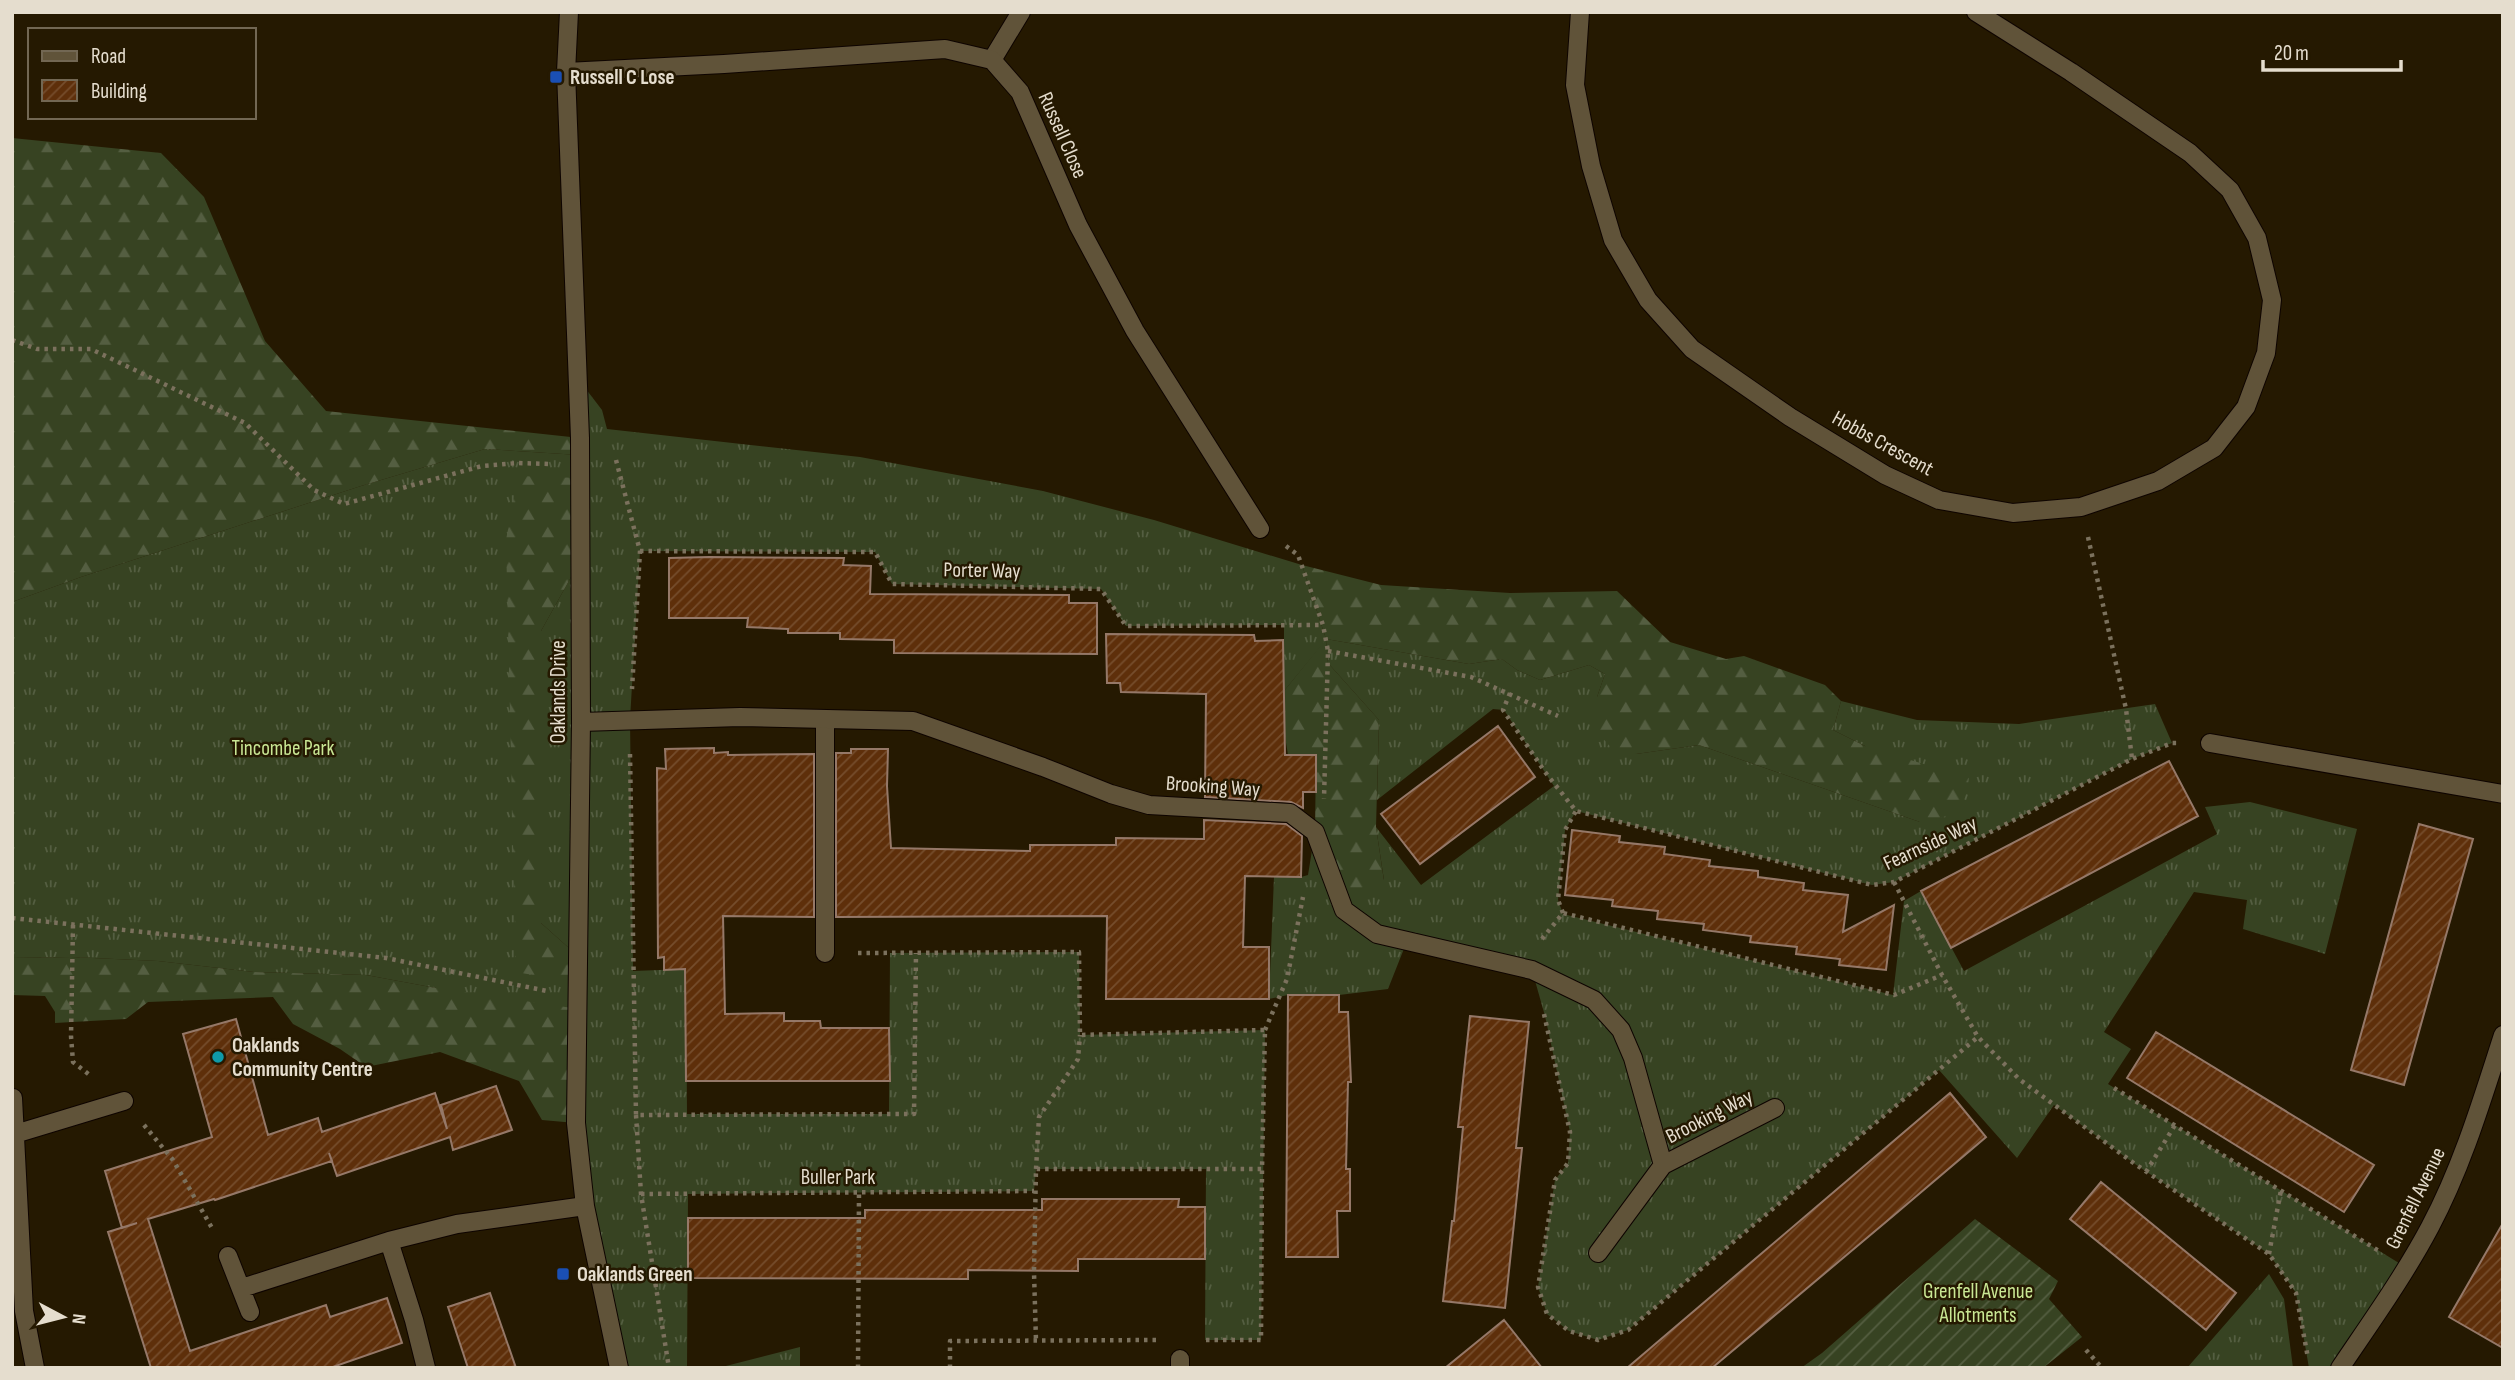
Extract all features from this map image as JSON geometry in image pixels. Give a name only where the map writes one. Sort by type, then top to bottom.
[{"type":"street","name":"Oaklands Drive","points":[[569,12],[566,72],[579,380],[581,722],[576,1123],[585,1206],[619,1368]]},
{"type":"street","points":[[566,72],[945,49],[992,60],[1021,12]]},
{"type":"street","name":"Hobbs Crescent","points":[[1580,12],[1575,85],[1591,166],[1613,240],[1648,300],[1692,349],[1790,417],[1885,475],[1939,500],[2013,513],[2081,507],[2158,481],[2214,448],[2246,407],[2266,353],[2272,300],[2257,238],[2230,190],[2190,153],[2071,72],[1976,12]]},
{"type":"street","name":"Russell Close","points":[[992,60],[1020,92],[1079,225],[1135,331],[1260,529]]},
{"type":"street","name":"Brooking Way","points":[[581,722],[740,717],[913,721],[1111,794],[1149,805],[1290,813],[1315,832],[1344,910],[1377,934],[1532,970],[1594,1000],[1621,1030],[1633,1058],[1663,1165]]},
{"type":"street","points":[[825,719],[825,953]]},
{"type":"street","points":[[2210,743],[2503,794]]},
{"type":"street","name":"Grenfell Avenue","points":[[2340,1368],[2407,1268],[2431,1224],[2473,1128],[2503,1035]]},
{"type":"street","points":[[13,1098],[24,1311],[35,1368]]},
{"type":"street","points":[[15,1134],[124,1101]]},
{"type":"street","name":"Brooking Way","points":[[1598,1253],[1663,1165],[1775,1108]]},
{"type":"street","points":[[242,1288],[389,1241],[457,1224],[585,1206]]},
{"type":"street","points":[[389,1241],[426,1368]]},
{"type":"street","points":[[228,1256],[250,1312]]},
{"type":"path","points":[[12,340],[37,349],[91,349],[245,423],[314,490],[344,504],[482,466],[518,463],[579,466]]},
{"type":"path","points":[[614,453],[640,551],[630,719],[635,1115],[641,1194],[669,1368]]},
{"type":"path","points":[[2081,507],[2126,709],[2132,759]]},
{"type":"path","points":[[1260,529],[1298,555],[1323,625],[1328,652],[1325,793],[1315,832]]},
{"type":"path","name":"Porter Way","points":[[640,551],[875,552],[892,584],[1101,589],[1126,626],[1323,625]]},
{"type":"path","points":[[1328,652],[1471,677],[1558,716]]},
{"type":"path","points":[[1510,693],[1503,710],[1545,772],[1576,811],[1565,830],[1558,900],[1563,914]]},
{"type":"path","name":"Fearnside Way","points":[[1576,811],[1871,885],[1895,882],[2132,759],[2172,743],[2210,743]]},
{"type":"path","points":[[1895,882],[1942,975],[1978,1037],[2019,1079],[2146,1172],[2269,1254],[2296,1293],[2309,1368]]},
{"type":"path","points":[[1205,1340],[1261,1340],[1265,1030],[1287,979],[1305,888]]},
{"type":"path","points":[[1563,914],[1894,995],[1942,975]]},
{"type":"path","points":[[1563,914],[1540,940],[1532,970],[1548,1029],[1570,1132],[1568,1163],[1555,1180],[1538,1287],[1547,1314],[1569,1331],[1598,1340],[1628,1330],[1978,1037]]},
{"type":"path","points":[[12,918],[386,958],[579,997]]},
{"type":"path","points":[[73,925],[73,1062],[124,1101],[173,1160],[228,1256]]},
{"type":"path","points":[[825,953],[1079,952],[1078,1059],[1039,1117],[1034,1191],[1036,1341]]},
{"type":"path","points":[[635,1115],[914,1114],[916,953]]},
{"type":"path","points":[[1080,1035],[1265,1030]]},
{"type":"path","points":[[2114,1088],[2407,1268]]},
{"type":"path","points":[[2146,1172],[2175,1125]]},
{"type":"path","points":[[1036,1169],[1262,1169]]},
{"type":"path","points":[[2269,1254],[2281,1190]]},
{"type":"path","name":"Buller Park","points":[[641,1194],[1034,1191]]},
{"type":"path","points":[[858,1368],[859,1193]]},
{"type":"path","points":[[950,1368],[950,1341],[1168,1340]]},
{"type":"path","points":[[2086,1350],[2102,1368]]},
{"type":"green space","points":[[12,138],[161,153],[204,197],[265,341],[326,411],[580,438],[579,455],[485,449],[361,486],[12,602]]},
{"type":"green space","name":"Tincombe Park","points":[[579,380],[602,410],[607,429],[860,457],[1043,491],[1154,520],[1302,565],[1326,639],[1469,664],[1502,659],[1517,670],[1540,680],[1589,665],[1605,674],[1597,697],[1636,754],[1699,745],[1920,822],[1865,746],[1833,730],[1841,701],[1917,720],[2019,724],[2155,704],[2172,743],[2132,759],[1894,882],[1872,885],[1576,811],[1565,830],[1558,900],[1563,914],[1893,995],[1904,901],[1921,891],[1964,971],[2217,834],[2205,807],[2250,802],[2357,829],[2325,954],[2243,929],[2247,900],[2194,892],[2104,1032],[2131,1049],[2108,1084],[2407,1268],[2340,1368],[2309,1368],[2296,1293],[2269,1254],[2135,1164],[2054,1105],[2017,1158],[1939,1070],[1628,1330],[1598,1340],[1569,1331],[1547,1314],[1538,1287],[1555,1180],[1568,1163],[1570,1132],[1545,1016],[1532,970],[1407,941],[1388,989],[1339,995],[1288,995],[1269,999],[1274,877],[1308,875],[1315,832],[1384,880],[1376,827],[1421,885],[1554,786],[1504,710],[1493,709],[1377,800],[1379,720],[1328,663],[1326,640],[1284,691],[1284,625],[1126,626],[1101,589],[892,584],[875,552],[640,551],[630,719],[633,971],[686,969],[687,1114],[889,1114],[890,953],[1079,952],[1080,1035],[1265,1030],[1261,1340],[1205,1340],[1206,1169],[1036,1169],[1034,1191],[688,1194],[687,1368],[619,1368],[576,1123],[436,988],[366,975],[254,972],[158,961],[71,957],[12,958],[12,602],[361,486],[485,449],[579,455]],"holes":[[[518,476],[580,561],[541,631],[541,923],[579,957],[516,972]]]},
{"type":"green space","points":[[518,476],[579,478],[580,561],[541,631],[541,923],[579,957],[578,983],[516,972],[506,540]]},
{"type":"green space","points":[[1302,565],[1381,585],[1510,593],[1617,591],[1670,642],[1726,659],[1744,656],[1825,685],[1841,701],[1833,730],[1865,746],[1969,778],[1964,799],[1948,815],[1920,822],[1699,745],[1636,754],[1613,750],[1596,730],[1597,697],[1605,674],[1589,665],[1540,680],[1517,670],[1502,659],[1469,664],[1326,639]]},
{"type":"green space","points":[[1326,639],[1328,663],[1379,720],[1376,827],[1384,881],[1344,910],[1315,832],[1316,755],[1288,755],[1284,730],[1284,691]]},
{"type":"green space","points":[[71,957],[158,961],[254,972],[366,975],[579,1009],[576,1123],[542,1120],[519,1081],[440,1052],[366,1067],[340,1049],[293,1024],[273,997],[148,1002],[126,1019],[55,1023],[55,1012],[45,996],[12,995],[12,958]]},
{"type":"green space","name":"Grenfell Avenue Allotments","points":[[1975,1219],[2058,1281],[2049,1299],[2082,1337],[2043,1368],[1801,1368],[1822,1353]]},
{"type":"green space","points":[[2269,1274],[2284,1299],[2293,1368],[2187,1368]]},
{"type":"green space","points":[[800,1347],[800,1368],[718,1368]]},
{"type":"building","points":[[669,558],[844,558],[843,565],[871,566],[870,594],[1069,595],[1069,603],[1097,603],[1097,654],[894,653],[894,640],[840,639],[840,633],[788,633],[788,629],[747,627],[748,618],[669,618]]},
{"type":"building","points":[[1106,634],[1254,635],[1255,641],[1283,640],[1285,755],[1316,755],[1316,792],[1303,792],[1303,808],[1291,802],[1205,797],[1206,694],[1121,692],[1120,683],[1107,683]]},
{"type":"building","points":[[1498,726],[1535,777],[1420,864],[1381,814]]},
{"type":"building","points":[[714,748],[714,753],[728,752],[728,755],[814,754],[814,917],[723,916],[725,1014],[784,1013],[784,1021],[820,1021],[821,1028],[889,1028],[890,1081],[686,1081],[685,969],[664,970],[664,957],[658,958],[657,768],[666,769],[665,749]]},
{"type":"building","points":[[851,749],[888,749],[887,786],[891,848],[1030,851],[1030,845],[1116,845],[1116,838],[1204,839],[1204,820],[1286,824],[1302,836],[1301,877],[1245,876],[1243,947],[1269,947],[1269,999],[1106,999],[1107,916],[836,917],[836,753],[851,753]]},
{"type":"building","points":[[2169,761],[2198,816],[1951,948],[1921,891]]},
{"type":"building","points":[[2419,824],[2473,839],[2404,1085],[2351,1070]]},
{"type":"building","points":[[1572,830],[1620,836],[1619,842],[1665,847],[1664,854],[1710,860],[1709,866],[1758,871],[1758,877],[1804,883],[1803,890],[1848,895],[1843,932],[1894,905],[1886,970],[1839,965],[1840,959],[1796,954],[1797,947],[1750,942],[1751,936],[1703,930],[1704,924],[1657,919],[1658,911],[1612,906],[1613,900],[1565,895]]},
{"type":"building","points":[[1288,995],[1339,995],[1339,1012],[1348,1012],[1351,1082],[1348,1082],[1346,1169],[1350,1169],[1350,1211],[1337,1211],[1338,1257],[1286,1257]]},
{"type":"building","points":[[1470,1016],[1529,1022],[1516,1148],[1522,1148],[1505,1308],[1443,1301],[1463,1127],[1458,1127]]},
{"type":"building","points":[[236,1019],[268,1135],[318,1118],[322,1132],[435,1093],[447,1129],[441,1105],[496,1086],[512,1130],[453,1150],[450,1137],[337,1176],[332,1161],[148,1219],[190,1351],[326,1305],[330,1317],[387,1298],[402,1343],[330,1368],[151,1368],[108,1232],[122,1228],[105,1171],[212,1137],[183,1034]]},
{"type":"building","points":[[2156,1032],[2374,1165],[2344,1212],[2127,1078]]},
{"type":"building","points":[[1950,1093],[1986,1137],[1712,1368],[1627,1368]]},
{"type":"building","points":[[2101,1182],[2236,1293],[2206,1330],[2070,1219]]},
{"type":"building","points":[[1042,1199],[1179,1199],[1178,1207],[1205,1207],[1205,1259],[1078,1259],[1078,1271],[968,1270],[968,1279],[688,1278],[688,1218],[865,1218],[865,1210],[1042,1210]]},
{"type":"building","points":[[2503,1223],[2503,1348],[2449,1317]]},
{"type":"building","points":[[490,1293],[516,1368],[468,1368],[448,1307]]},
{"type":"building","points":[[1504,1320],[1542,1368],[1445,1368]]},
{"type":"place","name":"Russell C Lose","points":[[556,77]]},
{"type":"place","name":"Oaklands Community Centre","points":[[218,1057]]},
{"type":"place","name":"Oaklands Green","points":[[563,1274]]}]
